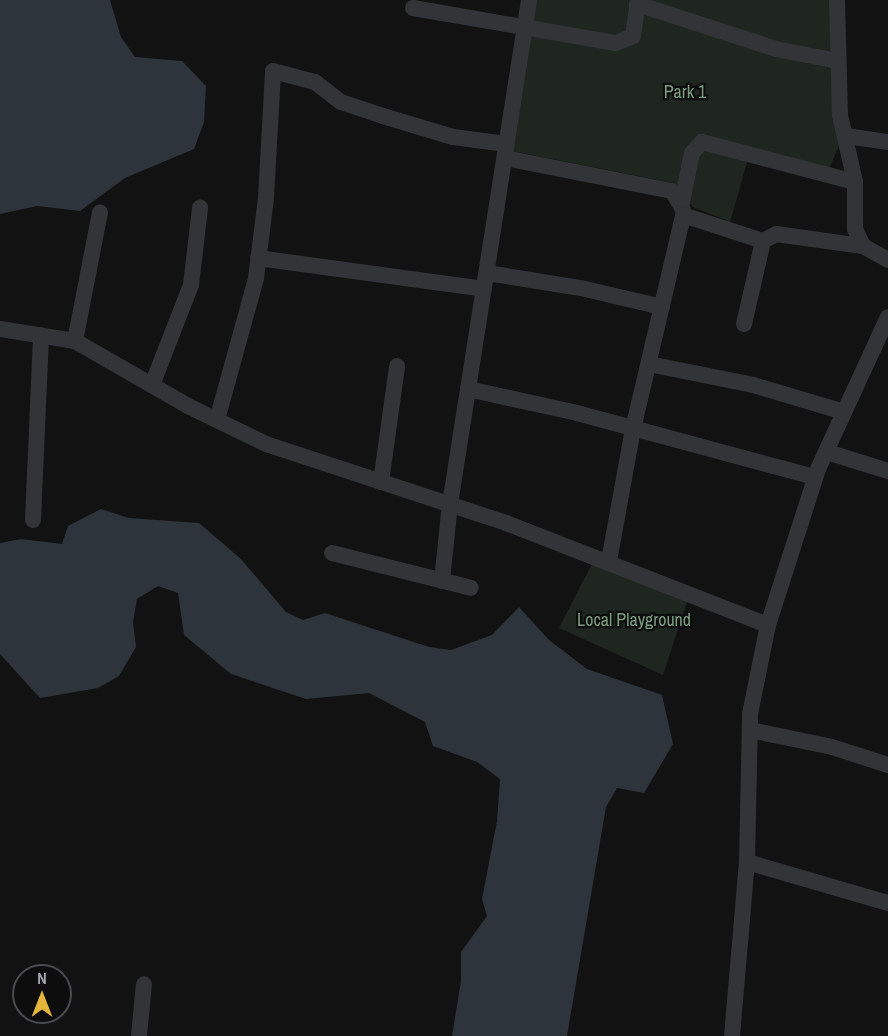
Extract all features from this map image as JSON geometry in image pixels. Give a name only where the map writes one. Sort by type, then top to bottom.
[{"type":"street","points":[[442,581],[450,504],[529,0]]},
{"type":"street","points":[[837,0],[840,115],[855,182],[855,229],[863,246]]},
{"type":"street","points":[[412,8],[616,44],[633,36],[638,2],[776,49],[838,61]]},
{"type":"street","points":[[217,420],[258,258],[266,198],[273,72],[315,82],[341,102],[453,137],[672,191],[682,209],[763,242]]},
{"type":"street","points":[[846,136],[888,142]]},
{"type":"street","points":[[609,561],[633,429],[662,307],[692,153],[702,142],[855,182]]},
{"type":"street","points":[[152,385],[191,285],[200,208]]},
{"type":"street","points":[[75,340],[100,212]]},
{"type":"street","points":[[744,324],[763,242],[776,234],[863,246],[888,260]]},
{"type":"street","points":[[258,258],[486,281],[581,288],[662,307]]},
{"type":"street","points":[[732,1036],[747,862],[750,730],[768,625],[815,477],[888,317]]},
{"type":"street","points":[[0,329],[75,340],[152,385],[266,444],[450,504],[609,561],[768,625]]},
{"type":"street","points":[[33,520],[41,335]]},
{"type":"street","points":[[649,364],[753,385],[844,412]]},
{"type":"street","points":[[381,482],[397,366]]},
{"type":"street","points":[[468,389],[815,477]]},
{"type":"street","points":[[827,452],[888,471]]},
{"type":"street","points":[[332,553],[471,588]]},
{"type":"street","points":[[750,730],[832,747],[888,765]]},
{"type":"street","points":[[747,862],[888,903]]},
{"type":"street","points":[[139,1036],[144,984]]},
{"type":"green space","name":"Park 1","points":[[535,0],[832,0],[840,143],[824,181],[748,159],[730,222],[693,207],[674,183],[512,151]]},
{"type":"green space","name":"Local Playground","points":[[593,562],[688,599],[663,675],[559,628]]},
{"type":"shaded area","points":[[0,0],[110,0],[121,37],[135,57],[182,61],[206,86],[204,122],[194,149],[125,178],[80,211],[37,206],[0,214]]},
{"type":"shaded area","points":[[101,509],[129,518],[199,523],[241,559],[286,612],[303,620],[325,613],[429,647],[451,650],[492,635],[519,607],[549,640],[587,669],[662,695],[673,744],[644,793],[617,788],[606,807],[567,1036],[452,1036],[461,981],[461,952],[487,916],[482,899],[497,821],[500,779],[477,762],[433,746],[425,722],[369,693],[306,699],[231,674],[184,635],[178,593],[158,586],[137,599],[133,622],[136,647],[119,676],[98,688],[40,698],[0,654],[0,543],[21,539],[62,544],[68,526]]}]
